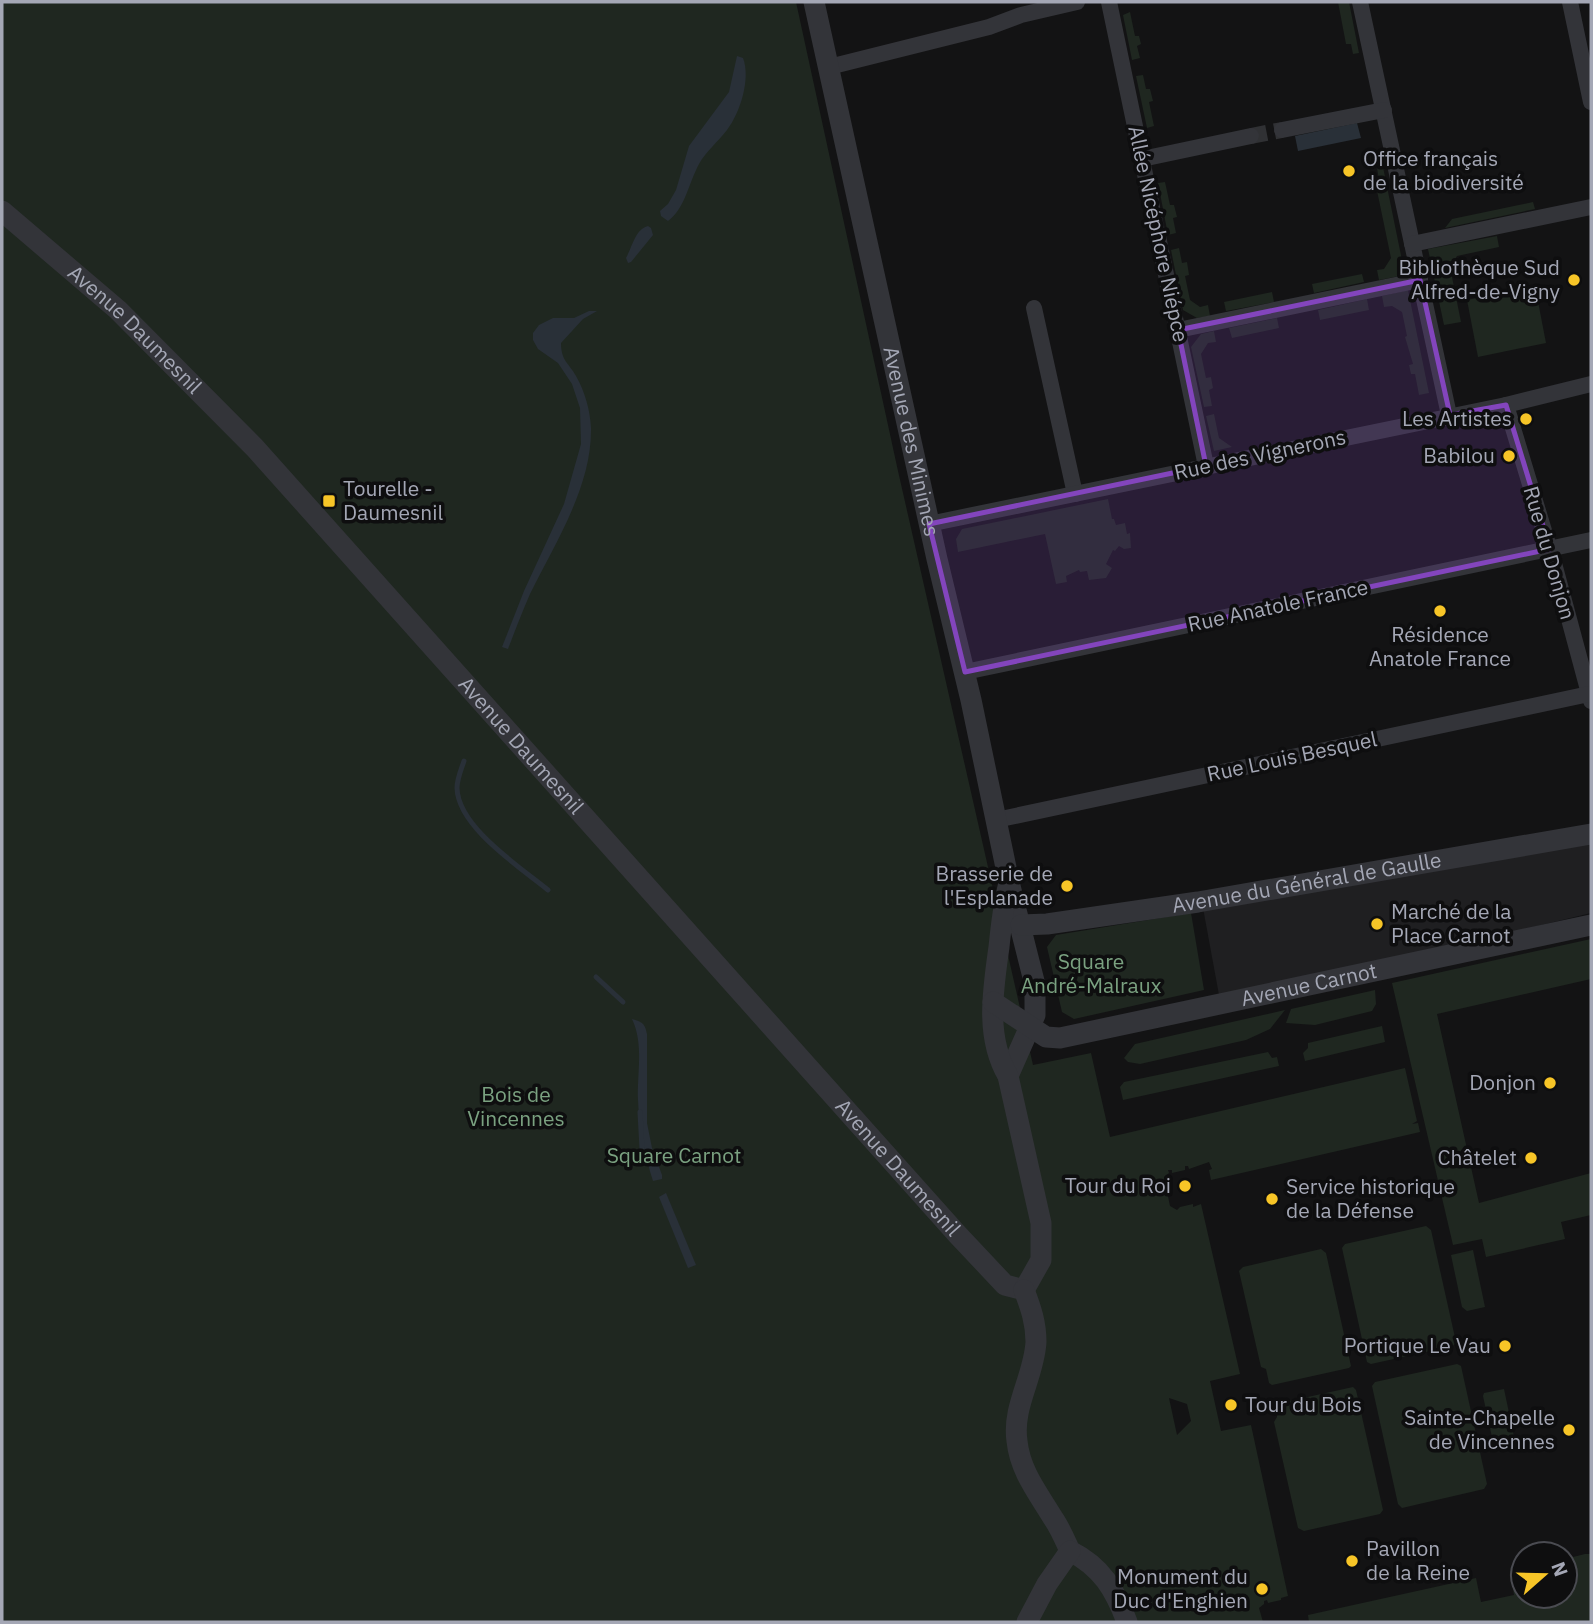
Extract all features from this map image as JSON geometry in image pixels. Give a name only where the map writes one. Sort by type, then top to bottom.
[{"type":"street","name":"Avenue des Minimes","points":[[814,2],[929,524],[965,672],[1009,882],[1035,985],[1037,1003],[1031,1028],[1008,1076]]},
{"type":"street","points":[[829,67],[1077,2]]},
{"type":"street","name":"Allée Nicéphore Niépce","points":[[1109,2],[1206,467]]},
{"type":"street","points":[[1360,2],[1449,415]]},
{"type":"street","points":[[1570,2],[1591,102]]},
{"type":"street","points":[[1282,130],[1384,110]]},
{"type":"street","points":[[1142,159],[1251,136]]},
{"type":"street","points":[[1412,244],[1591,207]]},
{"type":"street","name":"Avenue Daumesnil","points":[[2,211],[118,310],[255,448],[957,1234],[1005,1284],[1024,1290]]},
{"type":"street","points":[[1178,330],[1420,280]]},
{"type":"street","points":[[1034,307],[1075,494]]},
{"type":"street","name":"Rue des Vignerons","points":[[929,524],[1506,405],[1591,384]]},
{"type":"street","name":"Rue du Donjon","points":[[1506,405],[1550,549],[1590,698]]},
{"type":"street","name":"Rue Anatole France","points":[[965,672],[1591,540]]},
{"type":"street","name":"Rue Louis Besquel","points":[[996,820],[1590,698]]},
{"type":"street","name":"Avenue du Général de Gaulle","points":[[1021,925],[1046,924],[1198,902],[1591,834]]},
{"type":"street","name":"Avenue des Minimes","points":[[1009,882],[1003,909],[993,1002],[998,1059],[1008,1076],[1041,1223],[1041,1260],[1024,1290]]},
{"type":"street","name":"Avenue Carnot","points":[[993,1002],[1046,1037],[1060,1038],[1591,925]]},
{"type":"street","points":[[1024,1290],[1034,1317],[1035,1345],[1017,1410],[1018,1451],[1033,1486],[1070,1551],[1089,1561],[1102,1574],[1114,1591],[1127,1622]]},
{"type":"street","points":[[1027,1622],[1047,1584],[1070,1551]]},
{"type":"highlighted area","points":[[1420,280],[1450,415],[1506,405],[1550,549],[965,672],[929,524],[1206,466],[1178,330]]},
{"type":"shaded area","points":[[737,56],[743,58],[746,76],[736,115],[702,159],[679,210],[668,221],[661,216],[660,211],[668,204],[676,190],[689,146],[729,92]]},
{"type":"shaded area","points":[[1357,123],[1361,138],[1298,151],[1295,136]]},
{"type":"shaded area","points":[[648,226],[653,235],[628,263],[626,258],[634,239]]},
{"type":"shaded area","points":[[589,311],[597,311],[583,319],[561,343],[564,358],[579,382],[590,415],[590,450],[585,472],[561,535],[530,594],[508,649],[502,647],[564,504],[581,444],[580,408],[572,384],[558,363],[538,349],[533,333],[539,325],[553,318],[574,318]]},
{"type":"shaded area","name":"Marché de la Place Carnot","points":[[1591,840],[1591,913],[1219,995],[1203,908]]},
{"type":"shaded area","points":[[632,1019],[645,1027],[647,1034],[647,1123],[652,1148],[662,1175],[662,1179],[653,1181],[640,1121],[639,1048]]},
{"type":"shaded area","points":[[666,1193],[696,1265],[688,1268],[659,1197]]},
{"type":"green space","name":"Bois de Vincennes","points":[[2,2],[796,2],[898,471],[1033,1065],[1091,1053],[1110,1137],[1405,1068],[1417,1121],[1412,1124],[1418,1123],[1420,1132],[1211,1180],[1209,1170],[1212,1169],[1209,1162],[1189,1169],[1185,1166],[1185,1170],[1172,1173],[1172,1170],[1168,1170],[1169,1173],[1164,1177],[1170,1206],[1177,1210],[1180,1207],[1201,1204],[1240,1374],[1210,1381],[1221,1431],[1251,1425],[1288,1596],[1268,1603],[1267,1600],[1264,1601],[1259,1608],[1263,1622],[2,1622]],"holes":[[[1169,1398],[1187,1404],[1191,1421],[1177,1435]]]},
{"type":"green space","points":[[1338,2],[1349,2],[1359,53],[1353,54],[1351,44],[1346,44]]},
{"type":"green space","points":[[1130,12],[1135,36],[1139,36],[1141,44],[1137,46],[1140,58],[1132,60],[1123,15]]},
{"type":"green space","points":[[1143,75],[1146,89],[1150,89],[1153,101],[1149,102],[1154,126],[1147,128],[1136,76]]},
{"type":"green space","points":[[1383,167],[1405,275],[1379,280],[1377,270],[1384,269],[1391,258],[1375,181],[1379,180],[1377,168]]},
{"type":"green space","points":[[1165,182],[1170,205],[1174,205],[1177,217],[1173,218],[1176,233],[1168,235],[1158,183]]},
{"type":"green space","points":[[1533,202],[1535,209],[1445,228],[1452,219]]},
{"type":"green space","points":[[1497,236],[1499,247],[1457,256],[1450,267],[1461,322],[1444,325],[1428,249]]},
{"type":"green space","points":[[1179,248],[1182,263],[1187,262],[1189,275],[1185,276],[1190,300],[1200,307],[1208,305],[1210,316],[1197,318],[1183,310],[1171,250]]},
{"type":"green space","points":[[1362,274],[1364,282],[1314,293],[1312,284]]},
{"type":"green space","points":[[1535,286],[1546,343],[1478,357],[1467,300]]},
{"type":"green space","points":[[1408,290],[1429,393],[1419,395],[1415,374],[1411,374],[1409,365],[1413,364],[1405,337],[1407,336],[1402,312],[1392,306],[1384,307],[1382,296]]},
{"type":"green space","points":[[1272,292],[1274,302],[1226,311],[1224,302]]},
{"type":"green space","points":[[1367,299],[1369,310],[1320,320],[1318,310]]},
{"type":"green space","points":[[1277,318],[1279,328],[1232,338],[1229,328]]},
{"type":"green space","points":[[1214,331],[1216,342],[1208,343],[1201,354],[1206,378],[1211,377],[1213,388],[1209,390],[1212,406],[1204,407],[1191,347],[1201,334]]},
{"type":"green space","points":[[1214,414],[1219,438],[1232,447],[1214,451],[1206,416]]},
{"type":"green space","points":[[1108,499],[1112,519],[1116,525],[1125,523],[1127,534],[1130,533],[1131,548],[1124,549],[1119,546],[1113,550],[1106,564],[1112,568],[1106,578],[1089,580],[1087,571],[1079,570],[1066,576],[1067,582],[1056,584],[1045,534],[958,552],[956,539],[962,529]]},
{"type":"green space","name":"Square André-Malraux","points":[[1191,913],[1204,990],[1074,1019],[1062,1012],[1047,947],[1056,935]]},
{"type":"green space","points":[[1591,939],[1591,979],[1437,1014],[1479,1203],[1591,1173],[1591,1215],[1561,1222],[1565,1239],[1486,1257],[1482,1239],[1453,1245],[1392,983]]},
{"type":"green space","points":[[1375,990],[1376,1004],[1372,1011],[1315,1025],[1286,1023],[1291,1009]]},
{"type":"green space","points":[[1285,1010],[1270,1029],[1246,1040],[1140,1064],[1128,1062],[1124,1058],[1135,1044]]},
{"type":"green space","points":[[1382,1026],[1385,1042],[1305,1061],[1303,1053],[1308,1048],[1308,1043]]},
{"type":"green space","points":[[1268,1052],[1272,1058],[1277,1057],[1279,1066],[1123,1100],[1120,1087],[1124,1082]]},
{"type":"green space","points":[[1426,1226],[1431,1230],[1456,1342],[1453,1346],[1371,1364],[1367,1362],[1342,1248],[1345,1244]]},
{"type":"green space","points":[[1321,1249],[1326,1253],[1351,1366],[1272,1385],[1269,1383],[1266,1369],[1261,1367],[1239,1271],[1243,1267]]},
{"type":"green space","points":[[1473,1250],[1485,1307],[1467,1311],[1462,1307],[1451,1255]]},
{"type":"green space","points":[[1457,1364],[1461,1366],[1487,1484],[1484,1489],[1402,1508],[1398,1504],[1372,1386],[1375,1382]]},
{"type":"green space","points":[[1353,1387],[1356,1390],[1383,1510],[1380,1514],[1304,1531],[1298,1528],[1274,1422],[1277,1417],[1276,1404]]},
{"type":"green space","points":[[1504,1389],[1516,1446],[1495,1451],[1483,1396],[1484,1393]]},
{"type":"green space","points":[[1591,1554],[1591,1622],[1309,1622],[1308,1615],[1476,1578],[1481,1602],[1509,1596],[1509,1610],[1579,1610],[1579,1556]]},
{"type":"waterway","points":[[464,761],[457,788],[460,803],[468,817],[492,845],[548,890]]},
{"type":"waterway","points":[[596,977],[623,1002]]},
{"type":"waterway","points":[[640,1112],[642,1149],[649,1163]]},
{"type":"tunnel","points":[[1251,136],[1282,130]]},
{"type":"place","name":"Office français de la biodiversité","points":[[1349,171]]},
{"type":"place","name":"Bibliothèque Sud Alfred-de-Vigny","points":[[1574,280]]},
{"type":"place","name":"Les Artistes","points":[[1526,419]]},
{"type":"place","name":"Babilou","points":[[1509,456]]},
{"type":"place","name":"Tourelle - Daumesnil","points":[[329,501]]},
{"type":"place","name":"Résidence Anatole France","points":[[1440,611]]},
{"type":"place","name":"Brasserie de l'Esplanade","points":[[1067,886]]},
{"type":"place","name":"Marché de la Place Carnot","points":[[1377,924]]},
{"type":"place","name":"Donjon","points":[[1550,1083]]},
{"type":"place","name":"Châtelet","points":[[1531,1158]]},
{"type":"place","name":"Tour du Roi","points":[[1185,1186]]},
{"type":"place","name":"Service historique de la Défense","points":[[1272,1199]]},
{"type":"place","name":"Portique Le Vau","points":[[1505,1346]]},
{"type":"place","name":"Tour du Bois","points":[[1231,1405]]},
{"type":"place","name":"Sainte-Chapelle de Vincennes","points":[[1569,1430]]},
{"type":"place","name":"Pavillon de la Reine","points":[[1352,1561]]},
{"type":"place","name":"Monument du Duc d'Enghien","points":[[1262,1589]]},
{"type":"park label","name":"Square Carnot","points":[[674,1156]]}]
